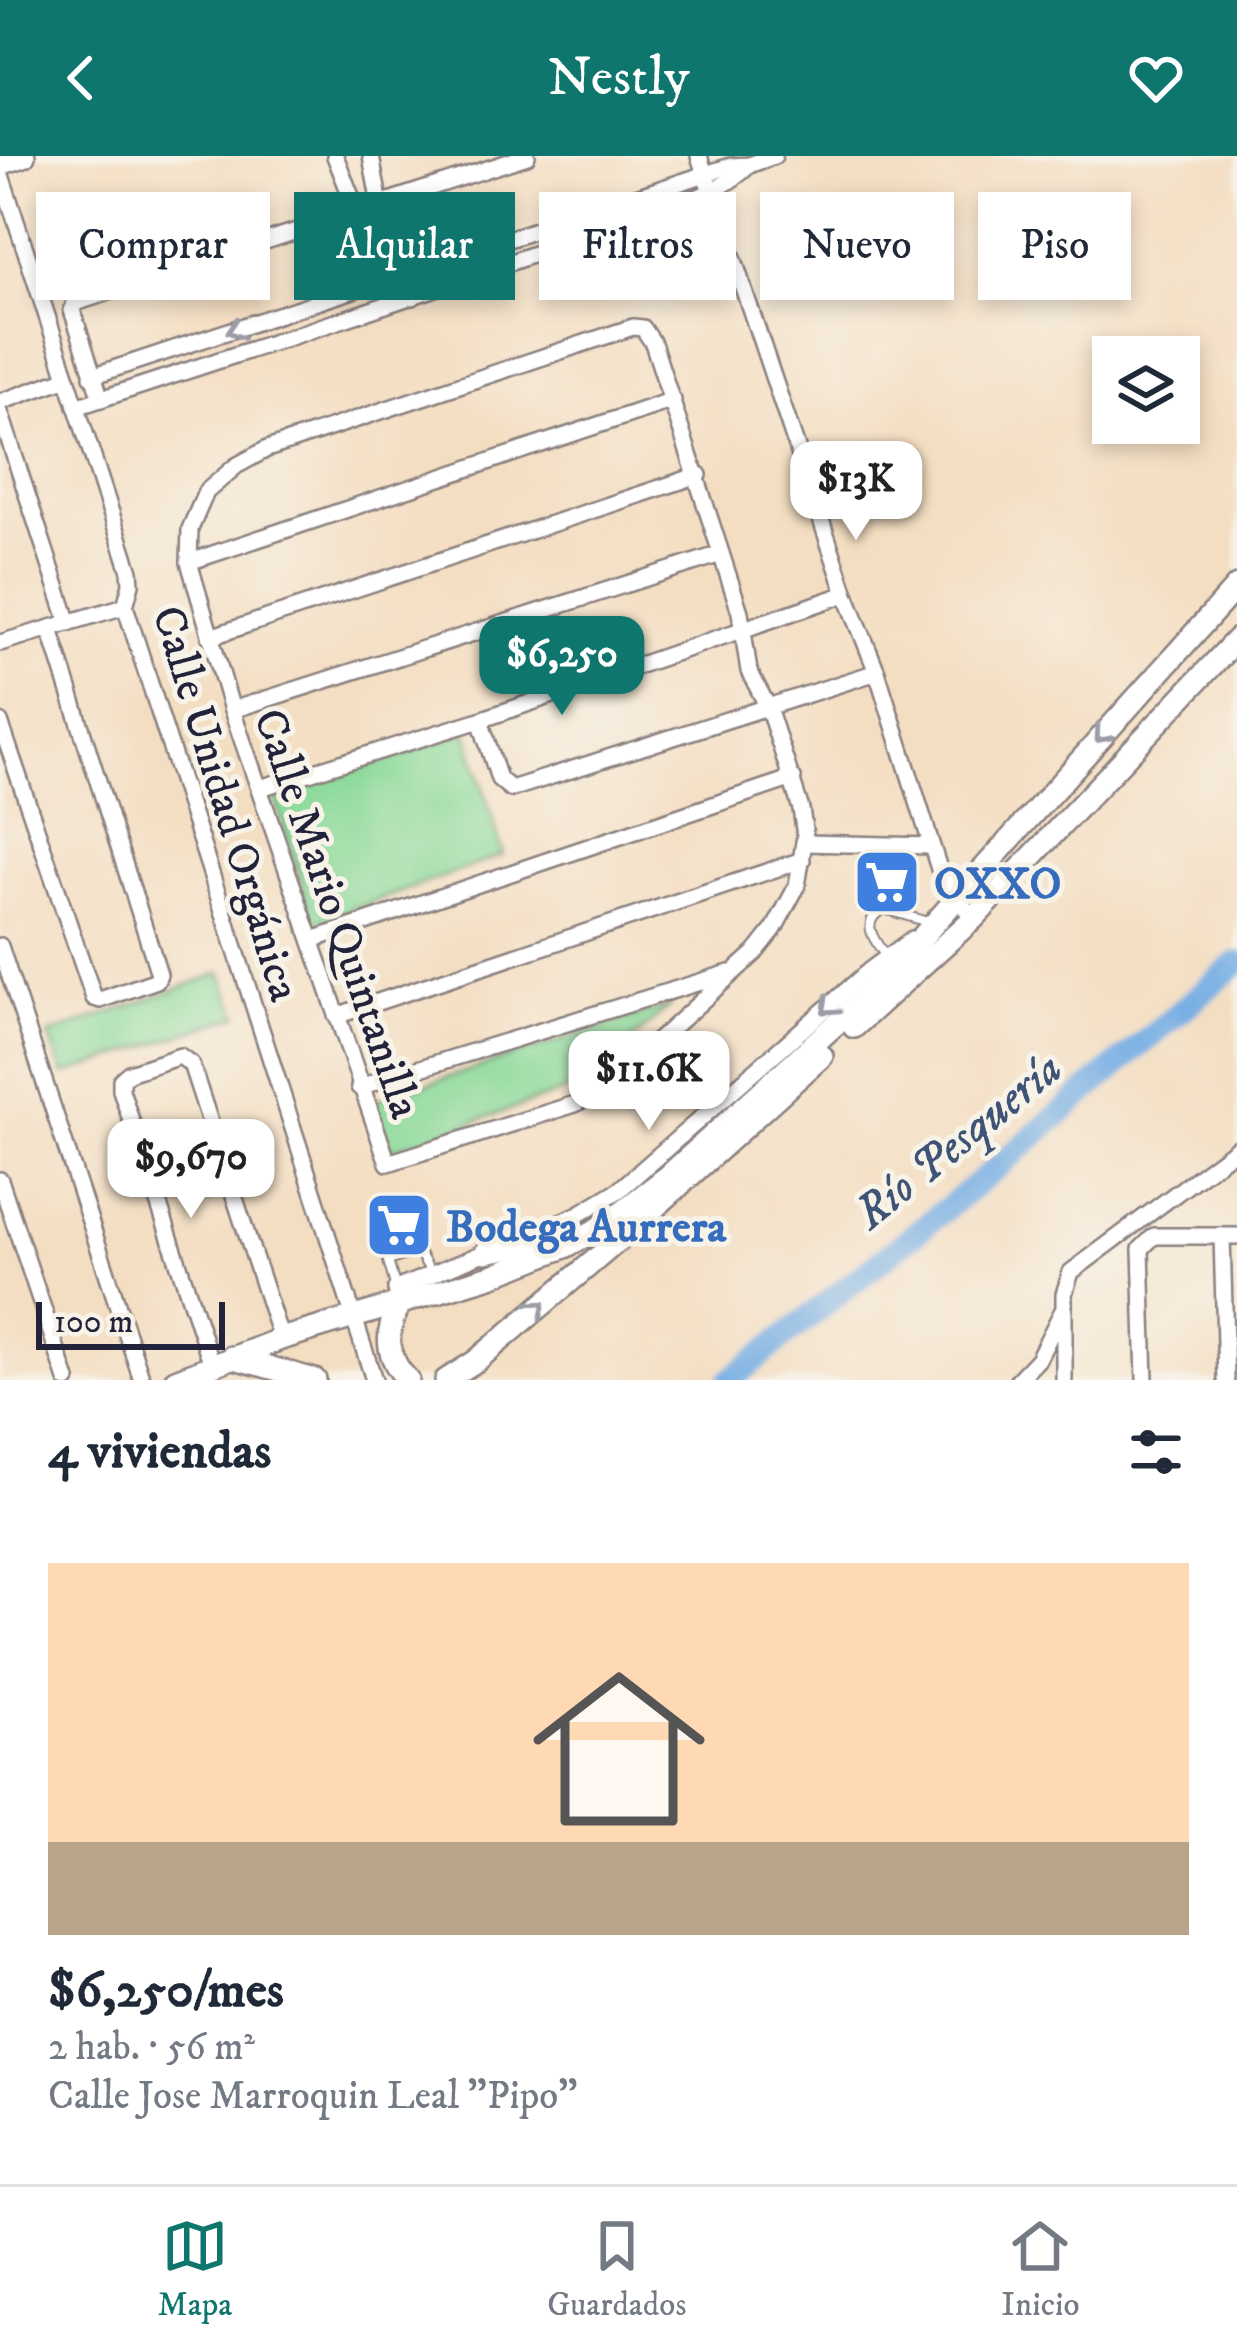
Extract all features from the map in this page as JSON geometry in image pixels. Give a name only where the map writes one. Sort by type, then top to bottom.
[{"type":"street","points":[[0,168],[24,156]]},
{"type":"street","points":[[334,156],[351,192]]},
{"type":"street","points":[[371,156],[378,192]]},
{"type":"street","points":[[419,192],[527,156]]},
{"type":"street","points":[[699,156],[846,594],[877,672],[931,846],[947,886],[973,919]]},
{"type":"street","points":[[515,258],[709,184],[730,167],[774,156]]},
{"type":"street","name":"Calle Unidad Orgánica","points":[[0,168],[130,571],[125,606],[374,1380]]},
{"type":"street","points":[[515,243],[709,184]]},
{"type":"street","points":[[101,399],[71,308],[75,303],[294,233]]},
{"type":"street","points":[[92,376],[330,300]]},
{"type":"street","points":[[392,300],[393,304]]},
{"type":"street","points":[[76,407],[404,300]]},
{"type":"street","name":"Calle Mario Quintanilla","points":[[620,329],[646,332],[673,400],[722,554],[749,671],[768,707],[793,778],[803,851],[796,886],[755,953],[641,1057],[593,1094],[575,1104],[388,1163],[232,710],[189,562],[190,530],[206,492],[251,457],[620,329]]},
{"type":"street","points":[[0,402],[65,380]]},
{"type":"street","points":[[189,562],[673,400]]},
{"type":"street","points":[[0,412],[69,623]]},
{"type":"street","points":[[210,637],[699,475]]},
{"type":"street","points":[[232,710],[722,554]]},
{"type":"street","points":[[408,1380],[397,1368],[388,1342],[397,1298],[432,1274],[600,1203],[667,1152],[784,1047],[927,930],[1237,586]]},
{"type":"street","points":[[260,788],[480,720],[846,594]]},
{"type":"street","points":[[0,643],[125,606]]},
{"type":"street","points":[[0,722],[95,1000],[158,979],[50,629]]},
{"type":"street","points":[[446,1380],[476,1361],[627,1233],[973,919],[1237,639]]},
{"type":"street","points":[[480,720],[499,779],[511,789],[877,672]]},
{"type":"street","points":[[1139,692],[1166,716]]},
{"type":"street","points":[[312,940],[793,778]]},
{"type":"street","points":[[336,1016],[803,851],[931,846]]},
{"type":"street","points":[[0,946],[142,1380]]},
{"type":"street","points":[[175,1380],[397,1298],[565,1247],[621,1213],[668,1176],[778,1076],[891,962]]},
{"type":"street","points":[[359,1087],[732,972]]},
{"type":"street","points":[[778,1076],[784,1047]]},
{"type":"street","points":[[221,1361],[120,1084],[129,1073],[185,1057],[191,1064],[280,1339]]},
{"type":"street","points":[[1018,1380],[1038,1359],[1064,1302],[1071,1272],[1079,1263],[1237,1148]]},
{"type":"street","points":[[0,1180],[67,1380]]},
{"type":"street","points":[[486,1252],[542,1242],[621,1213]]},
{"type":"street","points":[[1141,1219],[1154,1236]]},
{"type":"street","points":[[1126,1232],[1141,1249],[1145,1380]]},
{"type":"street","points":[[1141,1249],[1154,1236],[1229,1236],[1226,1380]]},
{"type":"street","points":[[1038,1359],[1064,1371],[1064,1302]]},
{"type":"street","points":[[221,1361],[315,1380]]},
{"type":"lane","points":[[891,962],[871,936],[868,924],[873,914],[884,909],[927,930]]},
{"type":"lane","points":[[397,1298],[388,1261],[418,1251],[432,1274]]},
{"type":"green space","points":[[467,732],[503,855],[314,923],[274,797]]},
{"type":"green space","points":[[221,973],[239,1015],[64,1075],[49,1035]]},
{"type":"green space","points":[[671,1005],[581,1086],[389,1150],[374,1101]]},
{"type":"waterway","name":"Río Pesquería","points":[[730,1380],[986,1177],[1237,963]]},
{"type":"place","name":"OXXO","points":[[887,882]]},
{"type":"place","name":"Bodega Aurrera","points":[[399,1225]]}]
